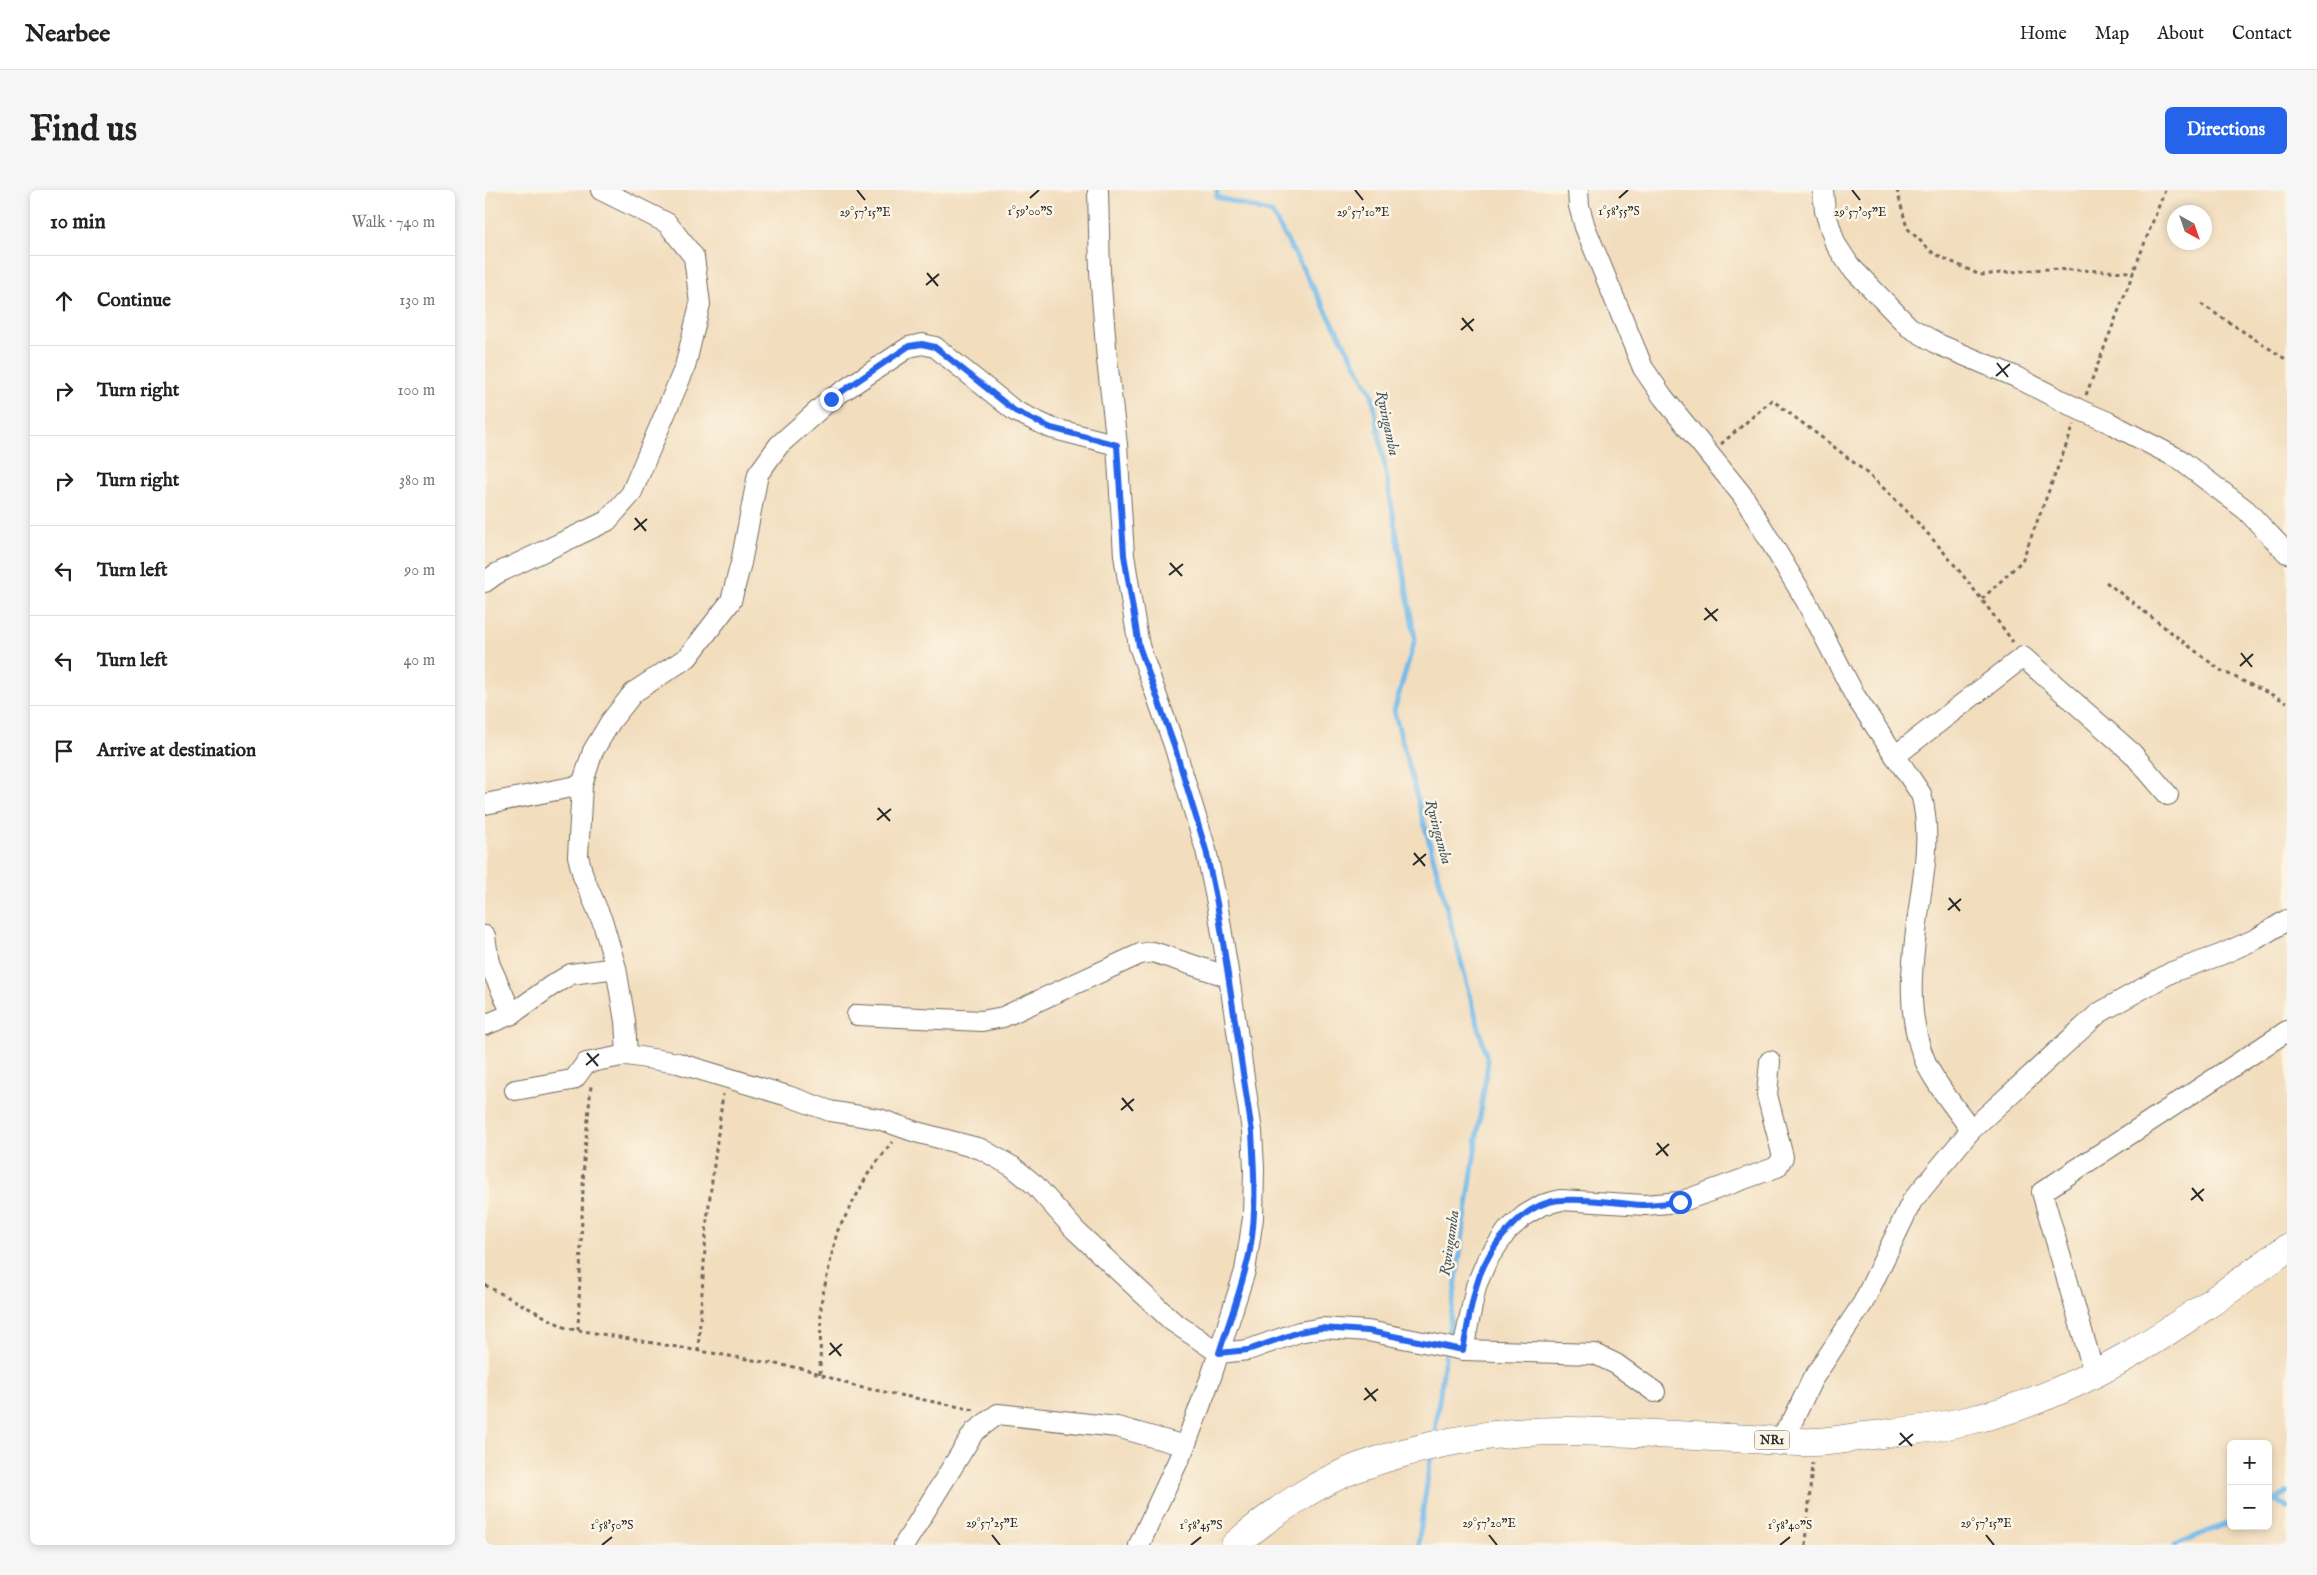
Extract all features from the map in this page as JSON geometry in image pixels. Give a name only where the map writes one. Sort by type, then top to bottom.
[{"type":"highway","name":"NR1","points":[[1235,1545],[1277,1512],[1357,1468],[1443,1444],[1508,1433],[1569,1431],[1814,1442],[1915,1430],[1965,1421],[2012,1409],[2055,1393],[2133,1352],[2208,1305],[2287,1248]]},
{"type":"street","points":[[485,582],[496,574],[607,521],[631,494],[685,367],[701,304],[694,257],[667,222],[601,190]]},
{"type":"street","points":[[1098,190],[1104,321],[1117,445],[1124,555],[1139,646],[1174,745],[1206,850],[1229,977],[1252,1132],[1254,1168],[1253,1218],[1245,1271],[1219,1353],[1185,1446],[1139,1545]]},
{"type":"street","points":[[1578,190],[1579,206],[1585,227],[1635,353],[1643,368],[1663,397],[1743,496],[1805,600],[1855,696],[1921,794],[1925,809],[1924,873],[1911,964],[1912,1000],[1916,1027],[1927,1064],[1971,1130]]},
{"type":"street","points":[[1823,190],[1825,211],[1835,243],[1850,266],[1909,327],[1940,345],[2016,377],[2080,410],[2108,422],[2188,465],[2246,510],[2287,552]]},
{"type":"street","points":[[627,1055],[625,1022],[616,968],[603,923],[583,876],[578,856],[582,785],[593,751],[611,721],[634,692],[688,657],[731,601],[741,564],[758,474],[779,445],[831,399],[909,346],[922,344],[935,347],[1015,411],[1051,428],[1117,445]]},
{"type":"street","points":[[1895,756],[2023,657],[2133,754],[2168,796]]},
{"type":"street","points":[[485,804],[582,785]]},
{"type":"street","points":[[1779,1440],[1793,1420],[1812,1380],[1863,1302],[1912,1201],[1971,1130],[2099,1013],[2172,972],[2229,951],[2273,930],[2287,920]]},
{"type":"street","points":[[485,936],[487,964],[512,1014]]},
{"type":"street","points":[[857,1015],[982,1021],[1003,1017],[1139,954],[1153,952],[1229,977]]},
{"type":"street","points":[[485,1025],[512,1014],[571,974],[616,968]]},
{"type":"street","points":[[2094,1374],[2042,1192],[2287,1032]]},
{"type":"street","points":[[515,1090],[572,1080],[586,1063],[627,1055],[678,1063],[725,1076],[830,1111],[879,1119],[981,1149],[1013,1167],[1035,1185],[1075,1230],[1172,1321],[1219,1353],[1248,1350],[1299,1332],[1321,1328],[1368,1331],[1463,1350],[1595,1354],[1616,1364],[1655,1392]]},
{"type":"street","points":[[1463,1350],[1476,1286],[1487,1260],[1507,1231],[1525,1215],[1542,1205],[1561,1200],[1645,1205],[1680,1202],[1777,1167],[1783,1157],[1767,1095],[1770,1061]]},
{"type":"street","points":[[904,1545],[974,1432],[998,1414],[1117,1427],[1185,1446]]},
{"type":"path","points":[[1897,190],[1907,228],[1933,253],[1980,275],[2044,269],[2134,272]]},
{"type":"path","points":[[1982,599],[2023,561],[2165,190]]},
{"type":"path","points":[[2201,304],[2287,360]]},
{"type":"path","points":[[1709,455],[1772,400],[1863,471],[1915,520],[1982,599],[2023,657]]},
{"type":"path","points":[[2106,582],[2220,670],[2287,702]]},
{"type":"path","points":[[578,1330],[584,1161],[594,1061]]},
{"type":"path","points":[[698,1351],[707,1220],[725,1076]]},
{"type":"path","points":[[820,1374],[821,1303],[837,1232],[868,1174],[903,1127]]},
{"type":"path","points":[[485,1285],[566,1328],[805,1369],[854,1386],[998,1414]]},
{"type":"path","points":[[1806,1545],[1814,1442]]},
{"type":"waterway","name":"Rwingamba","points":[[1217,190],[1217,197],[1272,213],[1372,394],[1415,639],[1394,711],[1488,1062],[1447,1343]]},
{"type":"waterway","name":"Rwingamba","points":[[1434,1437],[1446,1351]]},
{"type":"waterway","name":"Rwingamba","points":[[1418,1545],[1431,1455]]},
{"type":"waterway","points":[[2272,1501],[2287,1493]]},
{"type":"waterway","points":[[2275,1500],[2287,1507]]},
{"type":"waterway","points":[[2174,1545],[2227,1524]]},
{"type":"route","points":[[831,399],[909,346],[922,344],[935,347],[1015,411],[1051,428],[1117,445],[1124,555],[1139,646],[1174,745],[1206,850],[1217,903],[1252,1132],[1254,1168],[1250,1248],[1245,1271],[1219,1353],[1248,1350],[1299,1332],[1321,1328],[1368,1331],[1463,1350],[1476,1286],[1487,1260],[1507,1231],[1525,1215],[1542,1205],[1561,1200],[1645,1205],[1680,1202]]}]
